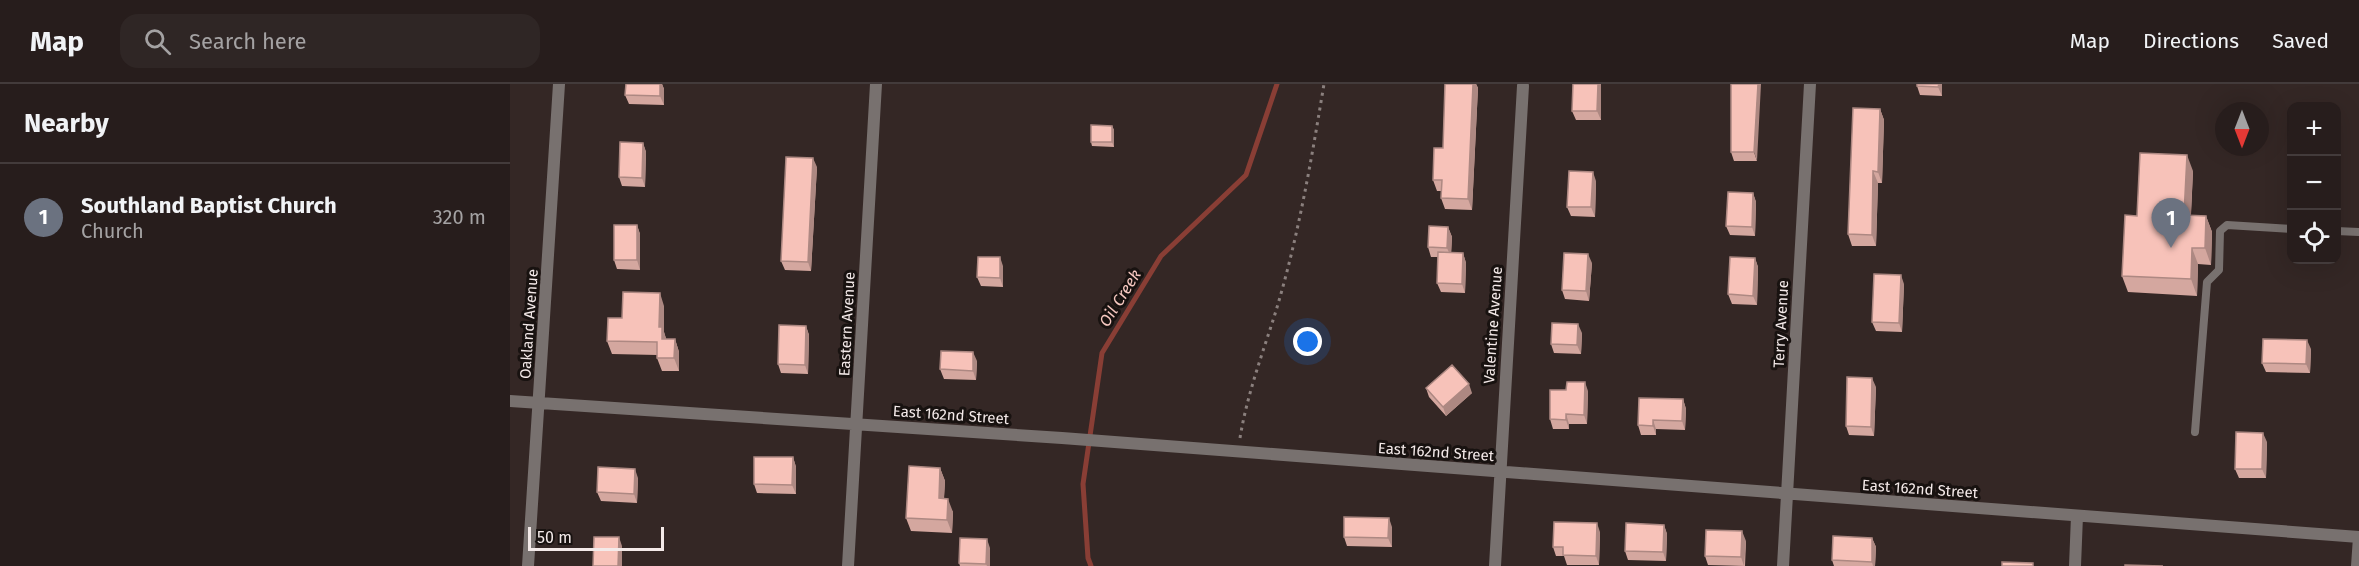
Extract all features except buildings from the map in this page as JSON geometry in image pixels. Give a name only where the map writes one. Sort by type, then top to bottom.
[{"type":"street","name":"Oakland Avenue","points":[[528,566],[559,84]]},
{"type":"street","name":"Eastern Avenue","points":[[848,566],[876,84]]},
{"type":"street","name":"Terry Avenue","points":[[1783,566],[1810,84]]},
{"type":"street","name":"Valentine Avenue","points":[[1495,566],[1523,86]]},
{"type":"street","name":"East 162nd Street","points":[[510,401],[1062,438],[2358,537]]},
{"type":"street","points":[[2075,566],[2077,516]]},
{"type":"lane","points":[[2195,432],[2208,282],[2219,270],[2220,231],[2227,225],[2287,229]]},
{"type":"lane","points":[[2341,231],[2359,232]]},
{"type":"lane","points":[[2355,566],[2358,537]]},
{"type":"path","points":[[1240,439],[1245,406],[1275,314],[1300,218],[1324,84]]},
{"type":"waterway","name":"Oil Creek","points":[[1091,566],[1088,558],[1083,484],[1102,353],[1161,256],[1246,175],[1277,84]]},
{"type":"place","name":"Southland Baptist Church","points":[[2171,248]]}]
